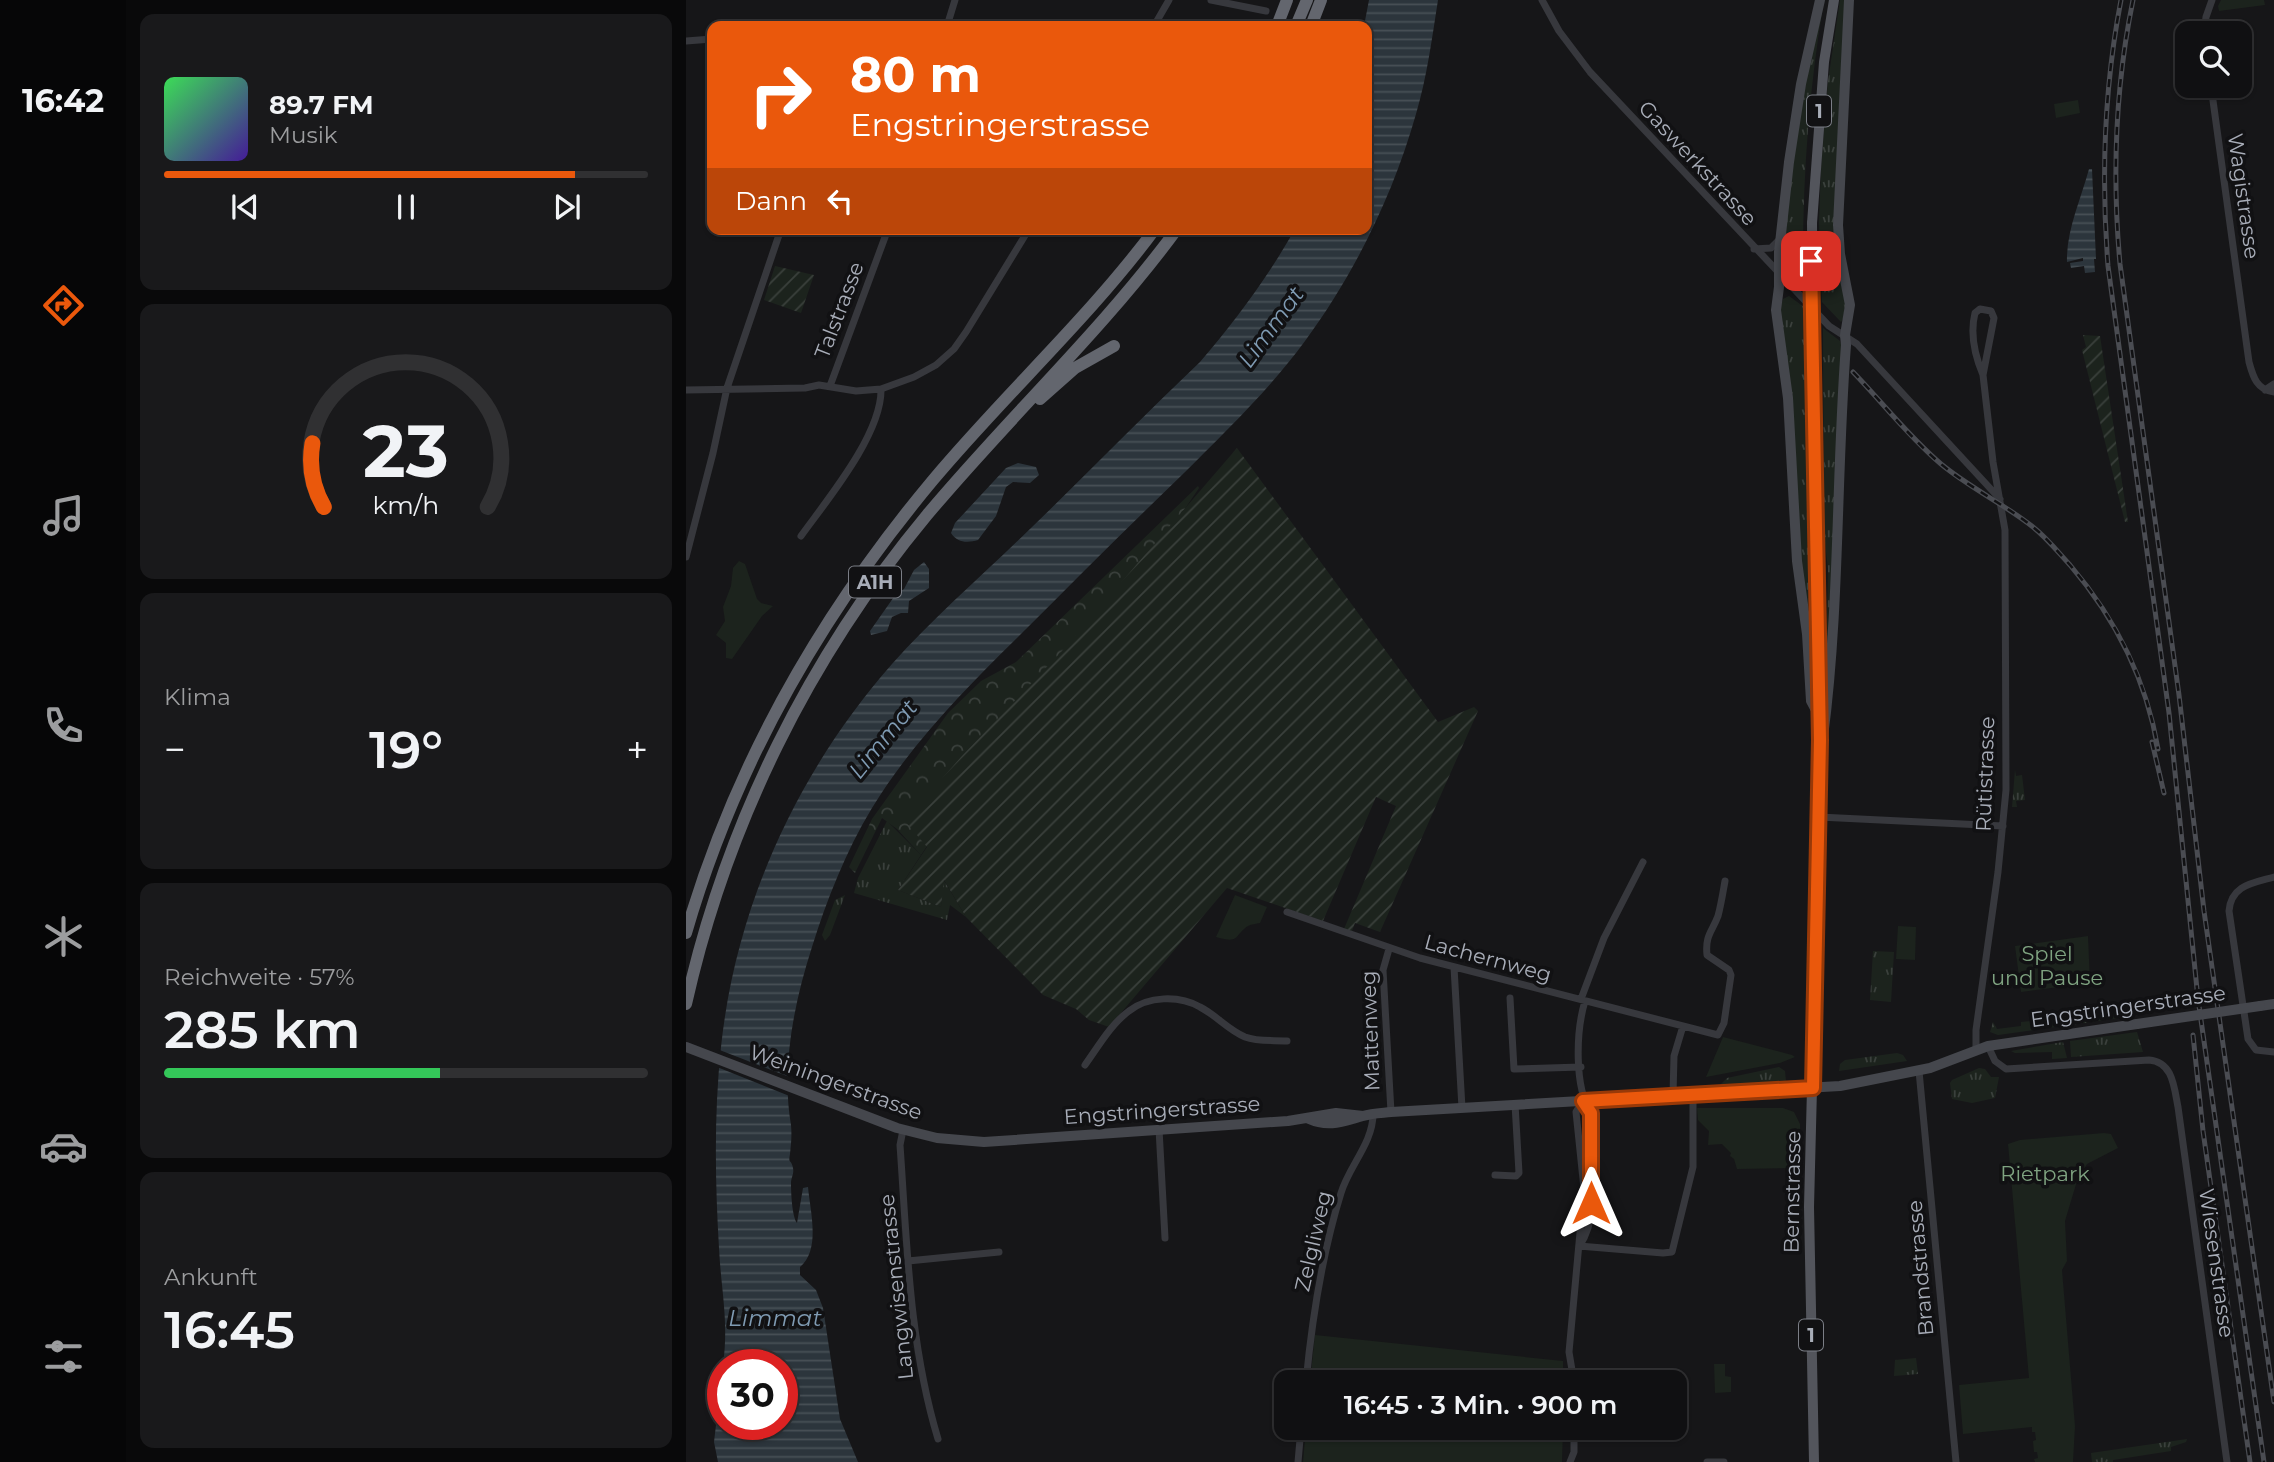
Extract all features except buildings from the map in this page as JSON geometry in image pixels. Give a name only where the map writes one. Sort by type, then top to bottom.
[{"type":"highway","points":[[1279,21],[1287,0]]},
{"type":"highway","points":[[1298,21],[1307,0]]},
{"type":"highway","points":[[1313,21],[1321,0]]},
{"type":"highway","name":"A1H","points":[[686,933],[709,863],[740,784],[783,696],[829,618],[880,546],[935,478],[1078,322],[1150,235]]},
{"type":"highway","name":"A1H","points":[[686,1004],[723,874],[754,795],[789,722],[837,639],[884,570],[926,516],[1097,327],[1172,235]]},
{"type":"highway","points":[[992,441],[1075,368],[1114,346]]},
{"type":"main road","points":[[1820,0],[1801,84],[1789,162],[1777,272],[1779,287],[1776,310],[1790,411],[1797,561],[1807,634],[1811,701],[1820,717]]},
{"type":"main road","name":"Bernstrasse","points":[[1814,1462],[1809,1219],[1820,717],[1811,280],[1812,223],[1824,62],[1834,0]]},
{"type":"main road","points":[[1820,762],[1833,649],[1840,420],[1845,335],[1850,305],[1840,254],[1838,225],[1849,0]]},
{"type":"main road","name":"Engstringerstrasse","points":[[1017,1139],[1309,1119],[1336,1112],[1368,1115],[1693,1093],[1813,1088],[1919,1071],[1988,1046],[2274,1004]]},
{"type":"main road","name":"Weiningerstrasse","points":[[686,1047],[903,1130],[984,1142],[1017,1139]]},
{"type":"street","points":[[949,21],[955,0]]},
{"type":"street","points":[[1157,21],[1169,0]]},
{"type":"street","points":[[1211,0],[1266,12]]},
{"type":"street","name":"Gaswerkstrasse","points":[[1542,0],[1578,59],[1754,249],[1829,326],[1845,335]]},
{"type":"street","points":[[2206,21],[2212,0]]},
{"type":"street","points":[[686,41],[707,39]]},
{"type":"street","name":"Wagistrasse","points":[[2213,98],[2249,362],[2255,380],[2272,390]]},
{"type":"street","points":[[686,557],[727,388],[778,235]]},
{"type":"street","name":"Talstrasse","points":[[686,390],[830,386],[886,235]]},
{"type":"street","points":[[830,386],[856,391],[881,389],[914,377],[936,365],[954,349],[1025,235]]},
{"type":"street","points":[[1754,249],[1774,247],[1782,237]]},
{"type":"street","points":[[1983,309],[1993,313],[1994,318],[1983,375],[1977,359],[1973,330],[1975,313],[1983,309]]},
{"type":"street","points":[[1845,335],[1857,344],[2000,499]]},
{"type":"street","name":"Rütistrasse","points":[[1976,1049],[1976,1030],[2006,790],[2005,536],[1983,375]]},
{"type":"street","points":[[801,536],[853,463],[878,409],[881,389]]},
{"type":"street","points":[[1819,817],[2003,826]]},
{"type":"street","points":[[1579,1246],[1587,1234],[1591,1203],[1591,1113],[1583,1101],[1579,1034],[1583,1000],[1604,938],[1643,862]]},
{"type":"street","points":[[2274,877],[2239,888],[2232,896],[2229,911],[2248,1039],[2256,1050],[2274,1052]]},
{"type":"street","name":"Lachernweg","points":[[1287,912],[1389,949],[1718,1035],[1724,1023],[1731,975],[1729,970],[1707,955],[1707,945],[1710,929],[1718,915],[1725,881]]},
{"type":"street","name":"Mattenweg","points":[[1389,949],[1383,970],[1391,1112]]},
{"type":"street","points":[[1454,967],[1462,1108]]},
{"type":"street","points":[[1510,998],[1514,1069],[1581,1067]]},
{"type":"street","points":[[1085,1065],[1128,1011],[1160,999],[1175,999],[1198,1005],[1244,1037],[1287,1041]]},
{"type":"street","points":[[1672,1095],[1674,1056],[1683,1026]]},
{"type":"street","name":"Wiesenstrasse","points":[[1988,1046],[1996,1061],[2006,1069],[2149,1060],[2160,1063],[2167,1069],[2173,1080],[2178,1107],[2227,1462]]},
{"type":"street","name":"Brandstrasse","points":[[1919,1071],[1956,1462]]},
{"type":"street","points":[[1579,1246],[1672,1252],[1693,1167],[1693,1093]]},
{"type":"street","points":[[1572,1370],[1569,1352],[1584,1184],[1576,1112],[1583,1101]]},
{"type":"street","points":[[1495,1175],[1516,1176],[1519,1173],[1515,1104]]},
{"type":"street","name":"Zelgliweg","points":[[1307,1370],[1311,1330],[1327,1245],[1342,1190],[1373,1126],[1368,1115]]},
{"type":"street","points":[[1159,1129],[1165,1238]]},
{"type":"street","name":"Langwisenstrasse","points":[[903,1130],[900,1145],[918,1359],[938,1439]]},
{"type":"street","points":[[908,1261],[999,1252]]},
{"type":"street","points":[[1298,1462],[1300,1440]]},
{"type":"street","points":[[1570,1462],[1574,1452],[1574,1440]]},
{"type":"street","points":[[1707,1462],[1724,1462]]},
{"type":"green space","points":[[1824,0],[1807,141],[1803,283],[1782,260],[1785,257],[1783,254],[1801,98]]},
{"type":"green space","points":[[1840,0],[1846,0],[1835,208],[1846,301],[1841,322],[1822,302],[1819,222],[1828,81]]},
{"type":"green space","points":[[2221,0],[2264,0],[2265,5],[2219,11]]},
{"type":"green space","points":[[2078,100],[2080,113],[2056,118],[2054,104]]},
{"type":"green space","points":[[775,266],[814,275],[801,313],[764,300]]},
{"type":"green space","points":[[1789,296],[1804,307],[1809,609],[1800,561],[1779,311],[1783,299]]},
{"type":"green space","points":[[1823,328],[1840,341],[1842,347],[1831,633],[1826,670],[1828,569],[1824,534]]},
{"type":"green space","points":[[2083,335],[2100,336],[2128,522],[2125,522],[2082,350],[2086,347]]},
{"type":"green space","points":[[1237,448],[1438,722],[1474,707],[1478,711],[1380,932],[1355,923],[1352,931],[1344,929],[1396,806],[1376,797],[1323,921],[1227,888],[1109,1027],[1089,1020],[1076,1009],[1043,995],[966,917],[944,880],[941,907],[898,890],[927,847],[905,821],[961,757],[1062,651]]},
{"type":"green space","points":[[1198,486],[1142,572],[906,821],[927,846],[921,855],[897,829],[882,818],[855,873],[849,867],[872,819],[948,713],[981,681],[1016,662]]},
{"type":"green space","points":[[739,561],[745,564],[757,599],[773,606],[762,616],[732,659],[726,658],[726,643],[716,635],[725,621],[723,607],[731,586],[733,568]]},
{"type":"green space","points":[[2015,770],[2016,776],[2022,775],[2025,800],[2016,801],[2017,807],[2012,807]]},
{"type":"green space","points":[[887,821],[921,855],[898,890],[941,907],[943,879],[966,917],[950,905],[947,920],[854,893],[858,878]]},
{"type":"green space","points":[[845,895],[830,935],[825,941],[822,935],[835,900]]},
{"type":"green space","points":[[1235,895],[1267,907],[1260,923],[1248,926],[1233,939],[1216,937]]},
{"type":"green space","points":[[1898,926],[1916,927],[1915,960],[1896,959]]},
{"type":"green space","name":"Spiel und Pause","points":[[2088,936],[2090,983],[2021,992],[2015,946]]},
{"type":"green space","points":[[1873,951],[1894,952],[1891,1002],[1870,1000]]},
{"type":"green space","points":[[2134,1009],[2134,1016],[1998,1035],[1990,1032],[1993,1022],[1997,1029],[2021,1026],[2021,1022]]},
{"type":"green space","points":[[2137,1032],[2143,1052],[2071,1057],[2070,1041]]},
{"type":"green space","points":[[1723,1037],[1795,1057],[1780,1063],[1706,1077]]},
{"type":"green space","points":[[2063,1042],[2067,1058],[2052,1059],[2052,1052],[2011,1051]]},
{"type":"green space","points":[[1897,1053],[1903,1055],[1907,1061],[1839,1071],[1840,1064],[1845,1060]]},
{"type":"green space","points":[[1779,1067],[1785,1071],[1786,1082],[1717,1088],[1727,1078]]},
{"type":"green space","points":[[1979,1068],[1985,1069],[1991,1077],[1999,1077],[1995,1098],[1972,1103],[1952,1099],[1952,1080]]},
{"type":"green space","points":[[1697,1108],[1783,1108],[1794,1112],[1800,1124],[1800,1168],[1737,1169],[1731,1153],[1722,1144],[1708,1145],[1709,1131],[1698,1120]]},
{"type":"green space","name":"Rietpark","points":[[2111,1134],[2118,1148],[2087,1164],[2077,1181],[2065,1221],[2067,1261],[2062,1270],[2075,1426],[2073,1462],[2035,1462],[2034,1459],[2038,1458],[2037,1452],[2034,1452],[2033,1441],[2036,1440],[2032,1427],[1963,1434],[1959,1385],[2029,1378],[2008,1144],[2020,1140]]},
{"type":"green space","points":[[1315,1335],[1563,1361],[1563,1370],[1311,1370]]},
{"type":"green space","points":[[1916,1358],[1918,1374],[1894,1376],[1895,1360]]},
{"type":"green space","points":[[1714,1364],[1725,1364],[1725,1376],[1731,1377],[1731,1392],[1715,1393]]},
{"type":"green space","points":[[2187,1439],[2186,1442],[2171,1447],[2171,1451],[2113,1462],[2092,1462],[2091,1453]]},
{"type":"green space","points":[[1305,1440],[1563,1440],[1562,1462],[1303,1462]]},
{"type":"water","name":"Limmat","points":[[1369,0],[1438,0],[1420,100],[1396,174],[1372,230],[1372,21],[1365,21]]},
{"type":"water","points":[[2089,169],[2092,169],[2096,259],[2095,272],[2085,273],[2084,266],[2071,268],[2070,263],[2083,261],[2083,258],[2067,262],[2067,250],[2071,227]]},
{"type":"water","name":"Limmat","points":[[1291,235],[1369,235],[1340,288],[1305,341],[1247,410],[982,673],[923,737],[872,808],[831,893],[806,968],[791,1035],[788,1081],[791,1133],[789,1159],[793,1170],[791,1192],[795,1220],[797,1223],[803,1188],[808,1187],[812,1218],[810,1251],[800,1267],[800,1275],[816,1290],[823,1308],[840,1419],[858,1462],[718,1462],[714,1442],[798,1440],[798,1349],[725,1349],[716,1172],[717,1097],[729,994],[741,942],[777,842],[828,749],[858,705],[892,664],[1200,362],[1251,298]]},
{"type":"water","points":[[1018,463],[1036,467],[1039,475],[1030,483],[1013,482],[1006,487],[996,516],[978,540],[967,542],[956,539],[951,533],[955,523],[1006,468]]},
{"type":"water","points":[[924,562],[929,569],[929,588],[909,601],[908,613],[892,617],[887,631],[871,635],[870,631],[896,594],[904,589],[914,570]]},
{"type":"pier","points":[[717,1049],[792,1078],[792,1097],[717,1067]]},
{"type":"railway","points":[[2121,0],[2111,66],[2106,132],[2108,266],[2169,713],[2198,999],[2264,1462]]},
{"type":"railway","points":[[2133,0],[2122,66],[2117,132],[2116,198],[2120,264],[2179,695],[2204,911],[2274,1402]]},
{"type":"railway","points":[[1853,372],[1929,454],[1952,473],[2033,527],[2070,565],[2115,628],[2127,651],[2146,698],[2158,749]]},
{"type":"railway","points":[[2152,742],[2164,793]]},
{"type":"railway","points":[[2193,1035],[2203,1131],[2250,1462]]},
{"type":"route","points":[[1591,1203],[1591,1113],[1583,1101],[1813,1088],[1820,740],[1811,261]]}]
